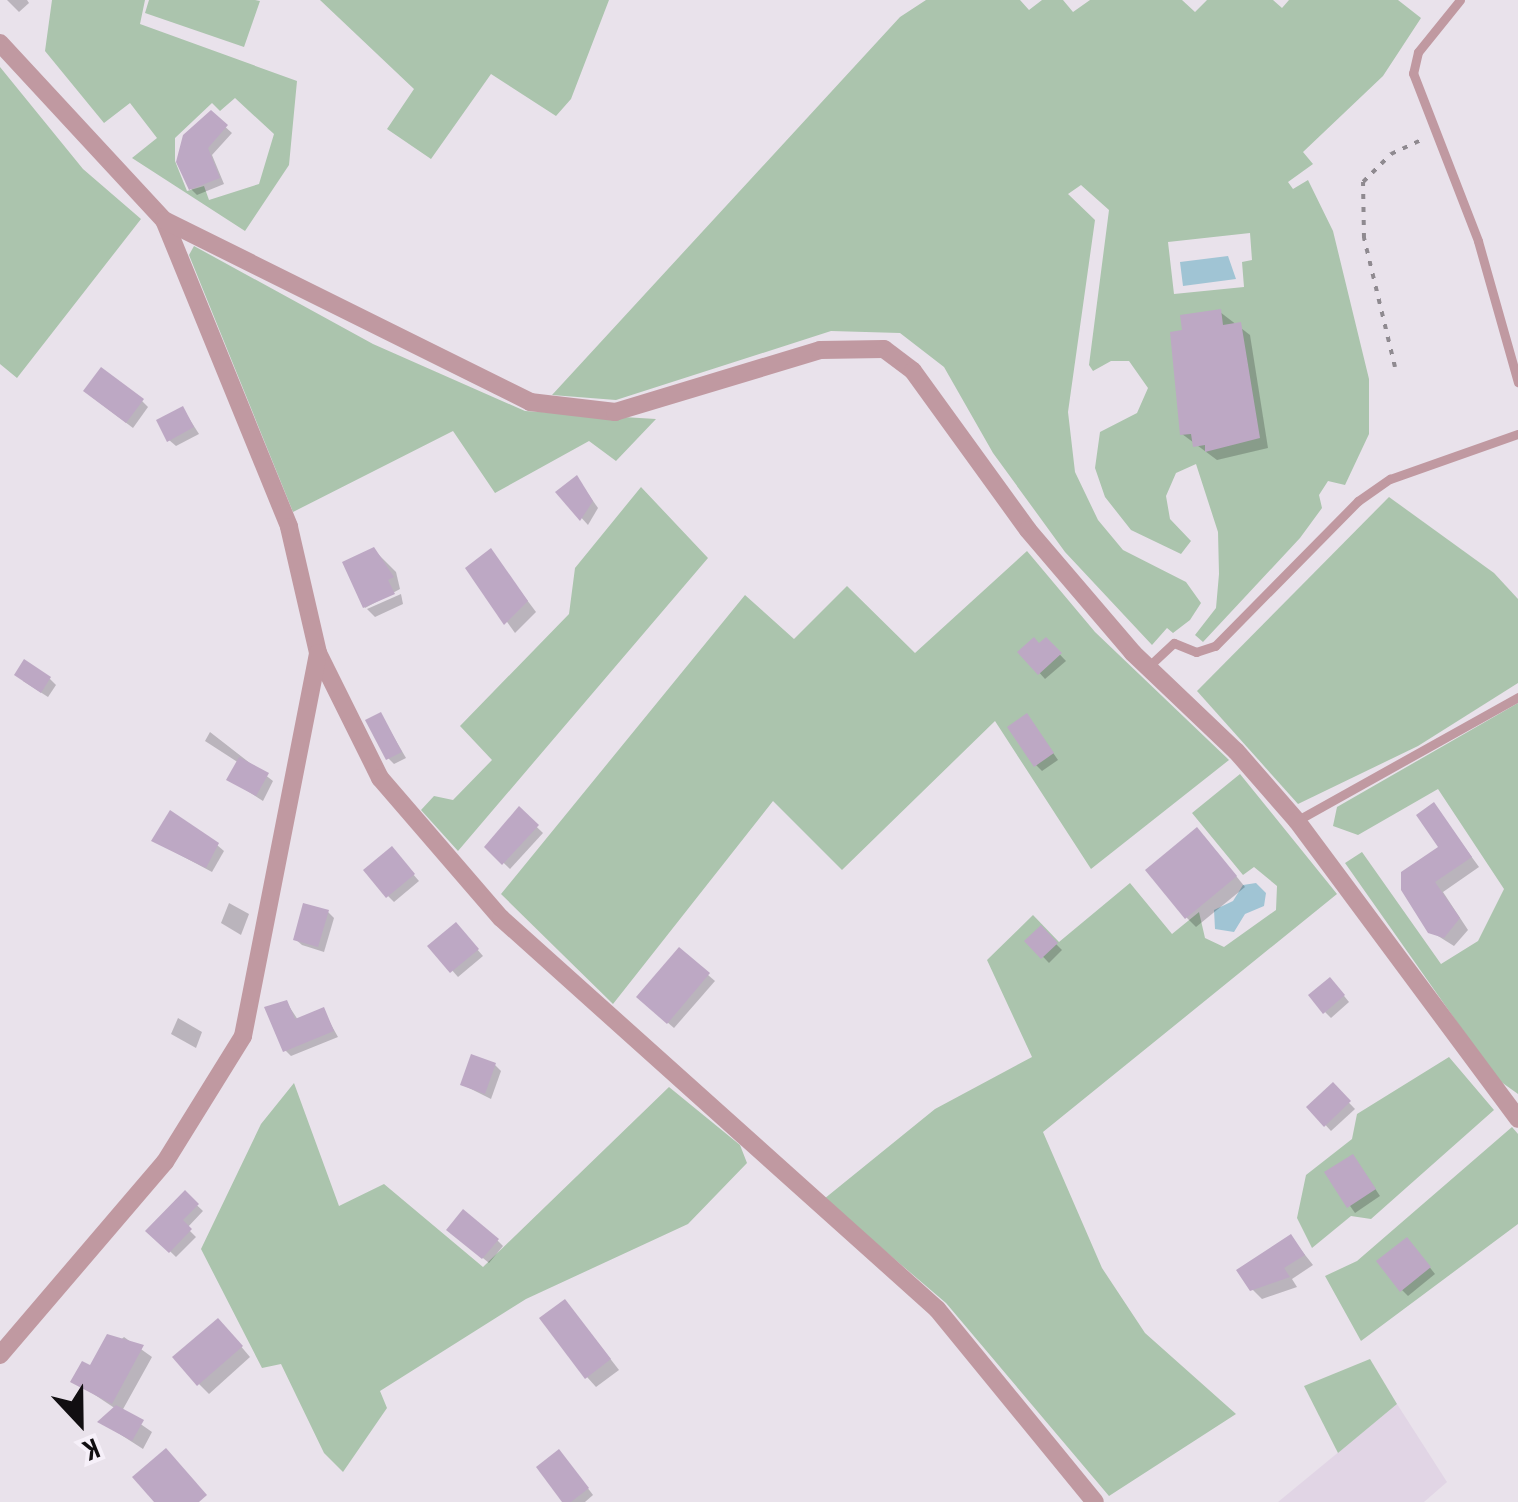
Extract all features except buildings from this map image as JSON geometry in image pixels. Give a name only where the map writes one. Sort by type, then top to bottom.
[{"type":"street","points":[[0,43],[164,220],[289,526],[318,652],[380,778],[501,918],[937,1309],[1094,1502]]},
{"type":"street","points":[[164,220],[530,402],[615,412],[678,398],[820,350],[884,350],[913,371],[1028,530],[1148,667],[1236,751],[1297,821],[1518,1120]]},
{"type":"street","points":[[0,1355],[164,1162],[243,1036],[318,652]]},
{"type":"lane","points":[[1460,0],[1418,52],[1413,74],[1478,241],[1518,382]]},
{"type":"lane","points":[[1148,667],[1174,643],[1196,652],[1216,646],[1358,500],[1390,479],[1518,434]]},
{"type":"lane","points":[[1297,821],[1518,697]]},
{"type":"path","points":[[1396,367],[1364,238],[1363,182],[1392,154],[1434,134]]},
{"type":"shaded area","points":[[1397,1404],[1447,1482],[1424,1502],[1278,1502]]},
{"type":"green space","points":[[52,0],[145,0],[140,24],[297,81],[289,165],[245,231],[132,158],[157,138],[130,103],[104,123],[45,51]],"holes":[[[235,98],[274,134],[259,184],[209,200],[204,186],[187,191],[175,161],[175,138],[212,103],[220,111]]]},
{"type":"green space","points":[[149,0],[260,1],[244,47],[145,13]]},
{"type":"green space","points":[[320,0],[609,0],[571,99],[556,116],[491,74],[431,159],[387,129],[414,89]]},
{"type":"green space","points":[[926,0],[1020,0],[1029,10],[1042,0],[1063,0],[1073,12],[1090,0],[1182,0],[1195,12],[1207,0],[1273,0],[1282,8],[1289,0],[1398,0],[1421,18],[1383,76],[1303,152],[1313,164],[1288,182],[1293,189],[1308,180],[1333,231],[1369,379],[1369,434],[1345,485],[1328,481],[1319,495],[1322,508],[1300,538],[1203,642],[1195,635],[1216,608],[1218,532],[1196,464],[1176,473],[1166,496],[1170,519],[1191,541],[1181,554],[1131,530],[1105,497],[1095,468],[1100,432],[1137,413],[1148,388],[1129,361],[1111,361],[1093,371],[1089,365],[1109,210],[1081,185],[1068,194],[1095,220],[1068,412],[1075,472],[1098,520],[1123,550],[1186,582],[1201,603],[1190,620],[1173,633],[1167,628],[1152,645],[1065,552],[993,453],[944,367],[900,333],[831,331],[616,400],[552,395],[900,17]],"holes":[[[1250,233],[1252,260],[1242,262],[1244,287],[1174,294],[1168,242]]]},
{"type":"green space","points":[[0,67],[83,169],[141,219],[17,378],[0,364]]},
{"type":"green space","points":[[194,246],[373,344],[525,411],[656,419],[616,461],[589,441],[495,493],[453,431],[293,512],[189,255]]},
{"type":"green space","points":[[641,487],[708,558],[458,851],[421,810],[434,796],[453,800],[492,760],[460,726],[569,614],[575,568]]},
{"type":"green space","points":[[1389,497],[1494,573],[1518,599],[1518,683],[1418,746],[1298,804],[1197,691]]},
{"type":"green space","points":[[1027,551],[1095,632],[1229,760],[1091,869],[995,721],[842,870],[773,801],[613,1004],[501,894],[745,595],[794,639],[847,586],[915,653]]},
{"type":"green space","points":[[1518,703],[1518,1094],[1497,1079],[1345,863],[1362,852],[1441,964],[1478,941],[1504,889],[1438,789],[1358,835],[1333,826],[1337,807]]},
{"type":"green space","points":[[1240,774],[1337,894],[1043,1132],[1102,1268],[1145,1333],[1236,1414],[1109,1496],[946,1303],[824,1199],[935,1109],[1032,1057],[987,960],[1033,915],[1059,942],[1130,883],[1172,934],[1199,912],[1205,938],[1224,947],[1276,910],[1277,886],[1254,867],[1243,875],[1192,813]]},
{"type":"green space","points":[[1449,1057],[1494,1110],[1371,1219],[1351,1216],[1312,1248],[1297,1218],[1306,1175],[1352,1139],[1357,1114]]},
{"type":"green space","points":[[294,1083],[339,1206],[384,1184],[483,1267],[669,1087],[740,1145],[747,1163],[688,1224],[526,1299],[380,1391],[387,1408],[343,1472],[324,1453],[281,1364],[262,1368],[201,1249],[261,1124]]},
{"type":"green space","points":[[1512,1127],[1518,1134],[1518,1224],[1361,1341],[1325,1276],[1357,1261]]},
{"type":"green space","points":[[1370,1359],[1397,1404],[1338,1453],[1304,1386]]},
{"type":"water","points":[[1228,256],[1236,279],[1183,286],[1180,262]]},
{"type":"water","points":[[1256,883],[1266,893],[1264,906],[1245,914],[1234,932],[1215,929],[1214,910],[1233,901],[1243,885]]}]
